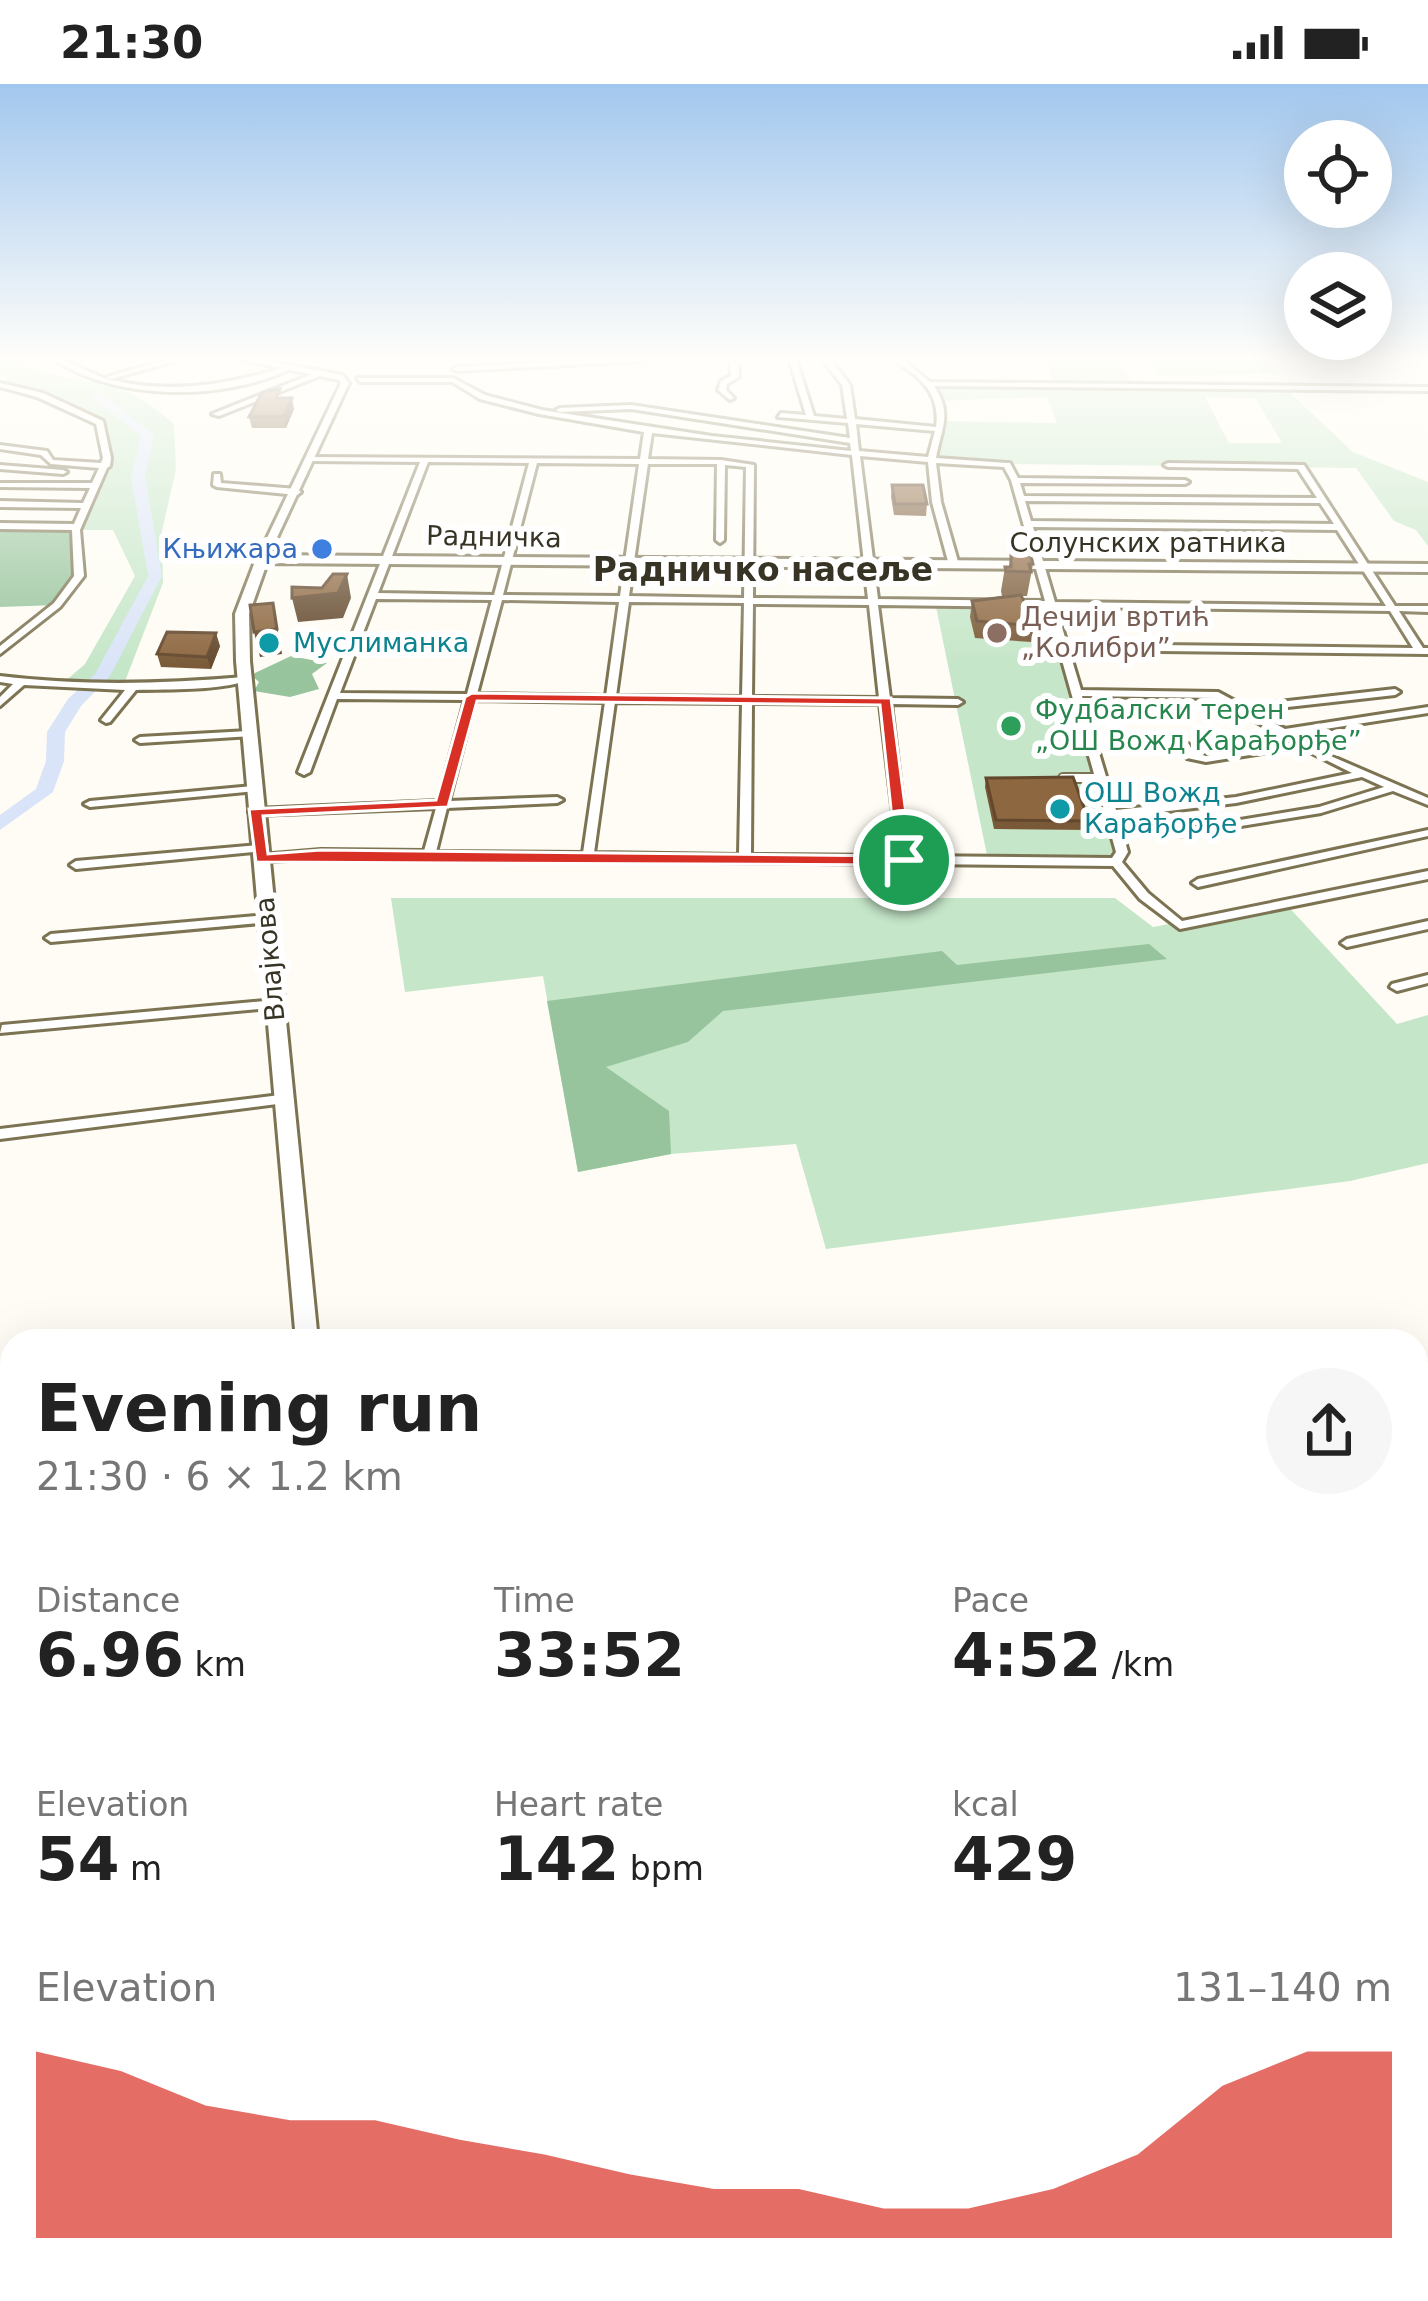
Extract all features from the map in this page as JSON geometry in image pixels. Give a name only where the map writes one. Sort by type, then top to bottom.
[{"type":"main road","name":"Радничка","points":[[262,559],[869,565]]},
{"type":"main road","name":"Влајкова","points":[[262,559],[242,614],[244,680],[299,1329]]},
{"type":"main road","name":"Солунских ратника","points":[[869,565],[1428,568]]},
{"type":"street","points":[[53,462],[100,476]]},
{"type":"street","points":[[0,651],[57,605],[80,576],[74,543],[103,462]]},
{"type":"street","name":"Влајкова","points":[[262,559],[310,462]]},
{"type":"street","points":[[304,772],[424,462]]},
{"type":"street","points":[[429,855],[533,462]]},
{"type":"street","points":[[588,856],[642,462]]},
{"type":"street","points":[[720,539],[722,462]]},
{"type":"street","points":[[726,462],[750,465],[745,858]]},
{"type":"street","points":[[856,462],[904,860]]},
{"type":"street","points":[[928,462],[1007,465],[1016,481],[1112,814],[1122,852],[1117,862]]},
{"type":"street","points":[[932,463],[938,513],[954,566]]},
{"type":"street","points":[[1168,466],[1301,467],[1424,651]]},
{"type":"street","points":[[0,467],[100,476]]},
{"type":"street","points":[[0,485],[100,476]]},
{"type":"street","points":[[217,476],[218,485],[230,489],[297,492]]},
{"type":"street","points":[[1016,481],[1185,482]]},
{"type":"street","points":[[1021,498],[1324,501]]},
{"type":"street","points":[[0,504],[86,506]]},
{"type":"street","points":[[1028,524],[1340,527]]},
{"type":"street","points":[[0,526],[78,527]]},
{"type":"street","points":[[371,596],[1428,609]]},
{"type":"street","points":[[1064,647],[1424,651]]},
{"type":"street","points":[[0,679],[127,688],[150,682],[244,680]]},
{"type":"street","points":[[0,703],[21,682]]},
{"type":"street","points":[[106,720],[127,688]]},
{"type":"street","points":[[1246,708],[1395,692]]},
{"type":"street","points":[[1076,693],[1218,695],[1363,774],[1428,802]]},
{"type":"street","points":[[332,696],[958,701]]},
{"type":"street","points":[[1285,731],[1428,710]]},
{"type":"street","points":[[140,740],[248,734]]},
{"type":"street","points":[[1184,746],[1191,756],[1206,759],[1303,743]]},
{"type":"street","points":[[1112,814],[1186,808],[1363,774]]},
{"type":"street","points":[[1047,778],[1101,778]]},
{"type":"street","points":[[1179,833],[1321,810],[1395,788]]},
{"type":"street","points":[[90,804],[253,790]]},
{"type":"street","points":[[255,812],[556,800]]},
{"type":"street","points":[[1198,883],[1428,833]]},
{"type":"street","points":[[76,866],[261,854],[1117,862]]},
{"type":"street","points":[[1117,862],[1144,896],[1180,925],[1428,875]]},
{"type":"street","points":[[51,938],[267,919]]},
{"type":"street","points":[[1347,944],[1428,925]]},
{"type":"street","points":[[1397,987],[1428,979]]},
{"type":"street","points":[[2,1029],[275,1004]]},
{"type":"street","points":[[0,1134],[280,1100]]},
{"type":"green space","points":[[176,462],[162,531],[163,583],[122,689],[62,684],[85,664],[135,576],[113,530],[76,530],[106,466]]},
{"type":"green space","points":[[1379,462],[1428,482],[1428,546],[1416,530],[1394,521],[1356,468],[932,463]]},
{"type":"green space","points":[[0,528],[76,530],[81,565],[57,605],[0,607]]},
{"type":"green space","points":[[936,607],[1046,608],[1115,851],[1111,856],[987,855]]},
{"type":"green space","points":[[291,656],[327,663],[312,674],[319,689],[290,697],[254,691],[259,682],[251,675]]},
{"type":"green space","points":[[391,898],[1115,898],[1153,927],[1284,902],[1397,1024],[1428,1015],[1428,1163],[1350,1181],[826,1249],[796,1144],[671,1154],[578,1172],[543,976],[405,992]]},
{"type":"green space","points":[[1149,944],[1167,959],[723,1011],[688,1042],[606,1067],[669,1111],[671,1154],[578,1172],[547,1001],[942,951],[957,965]]},
{"type":"building","points":[[892,485],[923,485],[927,504],[895,504]]},
{"type":"building","points":[[1011,553],[1030,553],[1031,572],[1006,571],[1005,567],[1011,567]]},
{"type":"building","points":[[333,574],[347,574],[338,593],[292,598],[292,587],[322,588]]},
{"type":"building","points":[[1021,595],[1034,626],[977,621],[972,601]]},
{"type":"building","points":[[273,603],[277,629],[254,632],[250,605]]},
{"type":"building","points":[[167,632],[216,633],[207,657],[157,654]]},
{"type":"building","points":[[1073,777],[1089,821],[996,820],[986,778]]},
{"type":"waterway","points":[[0,824],[44,792],[55,761],[56,732],[74,703],[102,676],[155,576],[138,476],[141,462]]},
{"type":"place","name":"Књижара","points":[[322,549]]},
{"type":"place","name":"Дечији вртић „Колибри”","points":[[997,633]]},
{"type":"place","name":"Муслиманка","points":[[269,643]]},
{"type":"place","name":"Фудбалски терен „ОШ Вожд Карађорђе”","points":[[1011,726]]},
{"type":"place","name":"ОШ Вожд Карађорђе","points":[[1060,809]]},
{"type":"district","name":"Радничко насеље","points":[[763,569]]},
{"type":"route","points":[[472,697],[886,701],[904,860],[321,854],[261,859],[255,812],[442,804],[472,697]]}]
